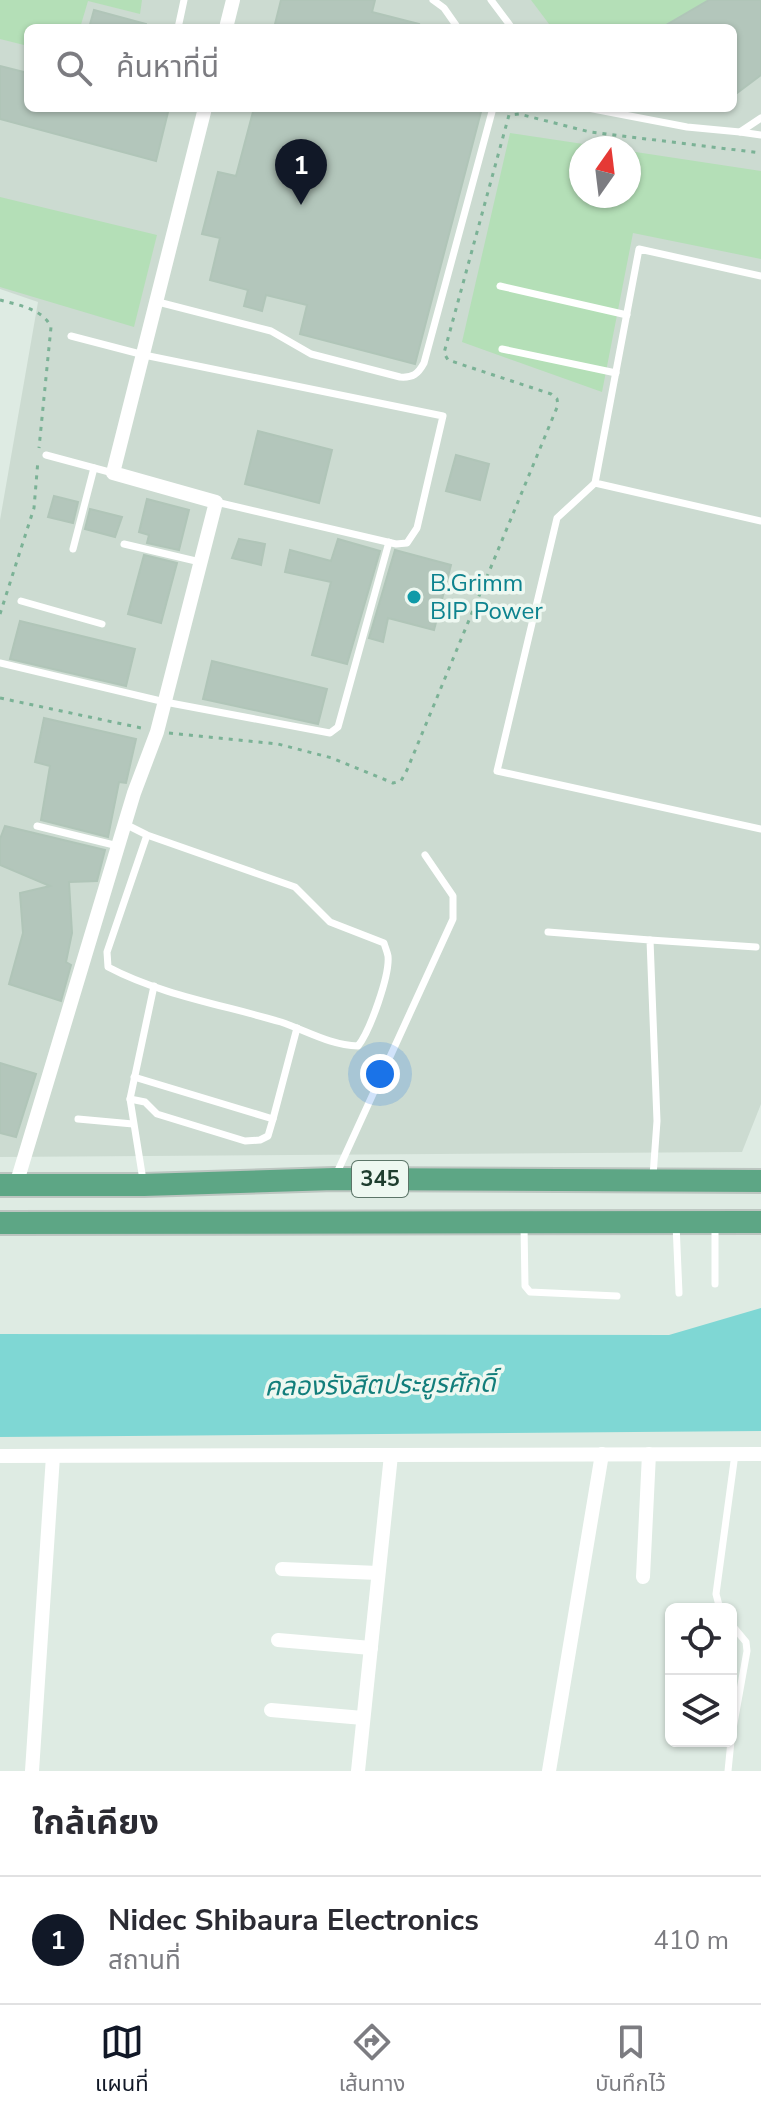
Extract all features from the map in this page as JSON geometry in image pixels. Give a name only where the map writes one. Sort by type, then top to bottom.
[{"type":"main road","name":"345","points":[[8,1185],[144,1185],[334,1179],[761,1181]]},
{"type":"main road","name":"345","points":[[0,1223],[761,1222]]},
{"type":"street","points":[[227,24],[233,0]]},
{"type":"street","points":[[8,1185],[165,702],[216,502],[113,473],[204,112]]},
{"type":"street","points":[[549,1771],[602,1454]]},
{"type":"street","points":[[643,1577],[649,1454]]},
{"type":"street","points":[[0,1456],[761,1454]]},
{"type":"street","points":[[358,1771],[391,1455]]},
{"type":"street","points":[[32,1771],[53,1456]]},
{"type":"street","points":[[282,1569],[378,1573]]},
{"type":"street","points":[[278,1640],[371,1648]]},
{"type":"street","points":[[271,1710],[363,1718]]},
{"type":"lane","points":[[179,24],[184,0]]},
{"type":"lane","points":[[433,0],[444,8],[455,24]]},
{"type":"lane","points":[[491,0],[509,24]]},
{"type":"lane","points":[[158,302],[271,331],[311,354],[411,378],[424,363],[492,112]]},
{"type":"lane","points":[[609,112],[687,127],[761,135]]},
{"type":"lane","points":[[740,132],[761,118]]},
{"type":"lane","points":[[761,276],[639,249],[595,483],[557,518],[497,771],[761,829]]},
{"type":"lane","points":[[500,286],[627,315]]},
{"type":"lane","points":[[71,336],[144,355],[443,416],[417,528],[407,543],[389,542],[216,502]]},
{"type":"lane","points":[[502,349],[616,373]]},
{"type":"lane","points":[[46,455],[113,473]]},
{"type":"lane","points":[[73,549],[94,468]]},
{"type":"lane","points":[[595,483],[761,521]]},
{"type":"lane","points":[[0,663],[165,702],[330,733],[338,727],[389,542]]},
{"type":"lane","points":[[124,544],[201,562]]},
{"type":"lane","points":[[21,601],[102,624]]},
{"type":"lane","points":[[125,824],[147,835],[295,887],[330,922],[384,943],[388,957],[385,974],[365,1037],[358,1046],[339,1046],[297,1028],[154,986],[108,967],[107,952],[147,835]]},
{"type":"lane","points":[[37,826],[120,846]]},
{"type":"lane","points":[[334,1179],[453,919],[453,896],[425,855]]},
{"type":"lane","points":[[548,932],[756,947]]},
{"type":"lane","points":[[650,940],[657,1121],[652,1182]]},
{"type":"lane","points":[[144,1185],[130,1099],[154,986]]},
{"type":"lane","points":[[130,1099],[145,1102],[157,1114],[245,1141],[268,1136],[297,1028]]},
{"type":"lane","points":[[134,1077],[273,1119]]},
{"type":"lane","points":[[78,1119],[133,1124]]},
{"type":"lane","points":[[524,1222],[525,1286],[530,1292],[617,1296]]},
{"type":"lane","points":[[676,1222],[679,1293]]},
{"type":"lane","points":[[715,1222],[715,1284]]},
{"type":"lane","points":[[718,1603],[716,1594],[735,1454]]},
{"type":"lane","points":[[737,1631],[746,1642],[747,1651],[737,1707]]},
{"type":"lane","points":[[728,1771],[730,1747]]},
{"type":"path","points":[[0,300],[29,308],[48,320],[51,327],[34,508],[0,614]]},
{"type":"shaded area","points":[[0,0],[761,0],[761,1104],[742,1152],[0,1157],[0,520],[38,302],[0,289]]},
{"type":"green space","points":[[0,0],[142,0],[140,14],[88,1],[81,24],[24,24],[24,45],[0,39]]},
{"type":"green space","points":[[531,0],[709,0],[678,24],[549,24]]},
{"type":"green space","points":[[510,133],[569,142],[569,208],[641,208],[641,153],[761,171],[761,259],[633,233],[602,392],[462,342]]},
{"type":"green space","points":[[0,197],[157,235],[134,327],[0,287]]},
{"type":"water","name":"คลองรังสิตประยูรศักดิ์","points":[[761,1308],[761,1431],[0,1437],[0,1334],[669,1335]]},
{"type":"building","points":[[281,0],[375,0],[372,12],[419,24],[275,24]]},
{"type":"building","points":[[709,0],[761,0],[761,75],[737,93],[737,24],[668,24]]},
{"type":"building","points":[[94,10],[146,24],[90,24]]},
{"type":"building","points":[[0,66],[24,72],[24,112],[168,112],[156,161],[0,119]]},
{"type":"building","points":[[253,112],[481,112],[415,364],[300,334],[307,305],[266,295],[262,311],[244,306],[248,290],[210,280],[220,238],[202,234],[218,172],[236,176]]},
{"type":"building","points":[[258,431],[332,450],[319,503],[245,484]]},
{"type":"building","points":[[456,455],[489,464],[480,500],[446,491]]},
{"type":"building","points":[[54,496],[78,502],[73,523],[48,517]]},
{"type":"building","points":[[147,499],[189,510],[179,550],[147,543],[149,535],[139,532]]},
{"type":"building","points":[[90,509],[122,517],[115,537],[85,529]]},
{"type":"building","points":[[239,539],[265,544],[261,565],[232,558]]},
{"type":"building","points":[[338,539],[380,551],[347,664],[312,655],[331,582],[285,572],[290,550],[331,561]]},
{"type":"building","name":"B.Grimm BIP Power","points":[[395,550],[451,565],[434,630],[388,618],[383,642],[369,638]]},
{"type":"building","points":[[144,555],[177,563],[161,623],[128,614]]},
{"type":"building","points":[[20,621],[135,649],[126,686],[10,659]]},
{"type":"building","points":[[212,661],[327,689],[318,724],[203,699]]},
{"type":"building","points":[[44,718],[136,739],[126,783],[119,782],[108,837],[41,820],[50,766],[35,762]]},
{"type":"building","points":[[5,826],[105,850],[97,881],[69,882],[72,933],[66,962],[71,965],[61,1001],[9,984],[23,933],[20,893],[50,886],[0,865],[0,839]]},
{"type":"building","points":[[0,1063],[36,1074],[16,1137],[0,1133]]},
{"type":"place","name":"Nidec Shibaura Electronics","points":[[301,205]]},
{"type":"place","name":"B.Grimm BIP Power","points":[[414,597]]}]
